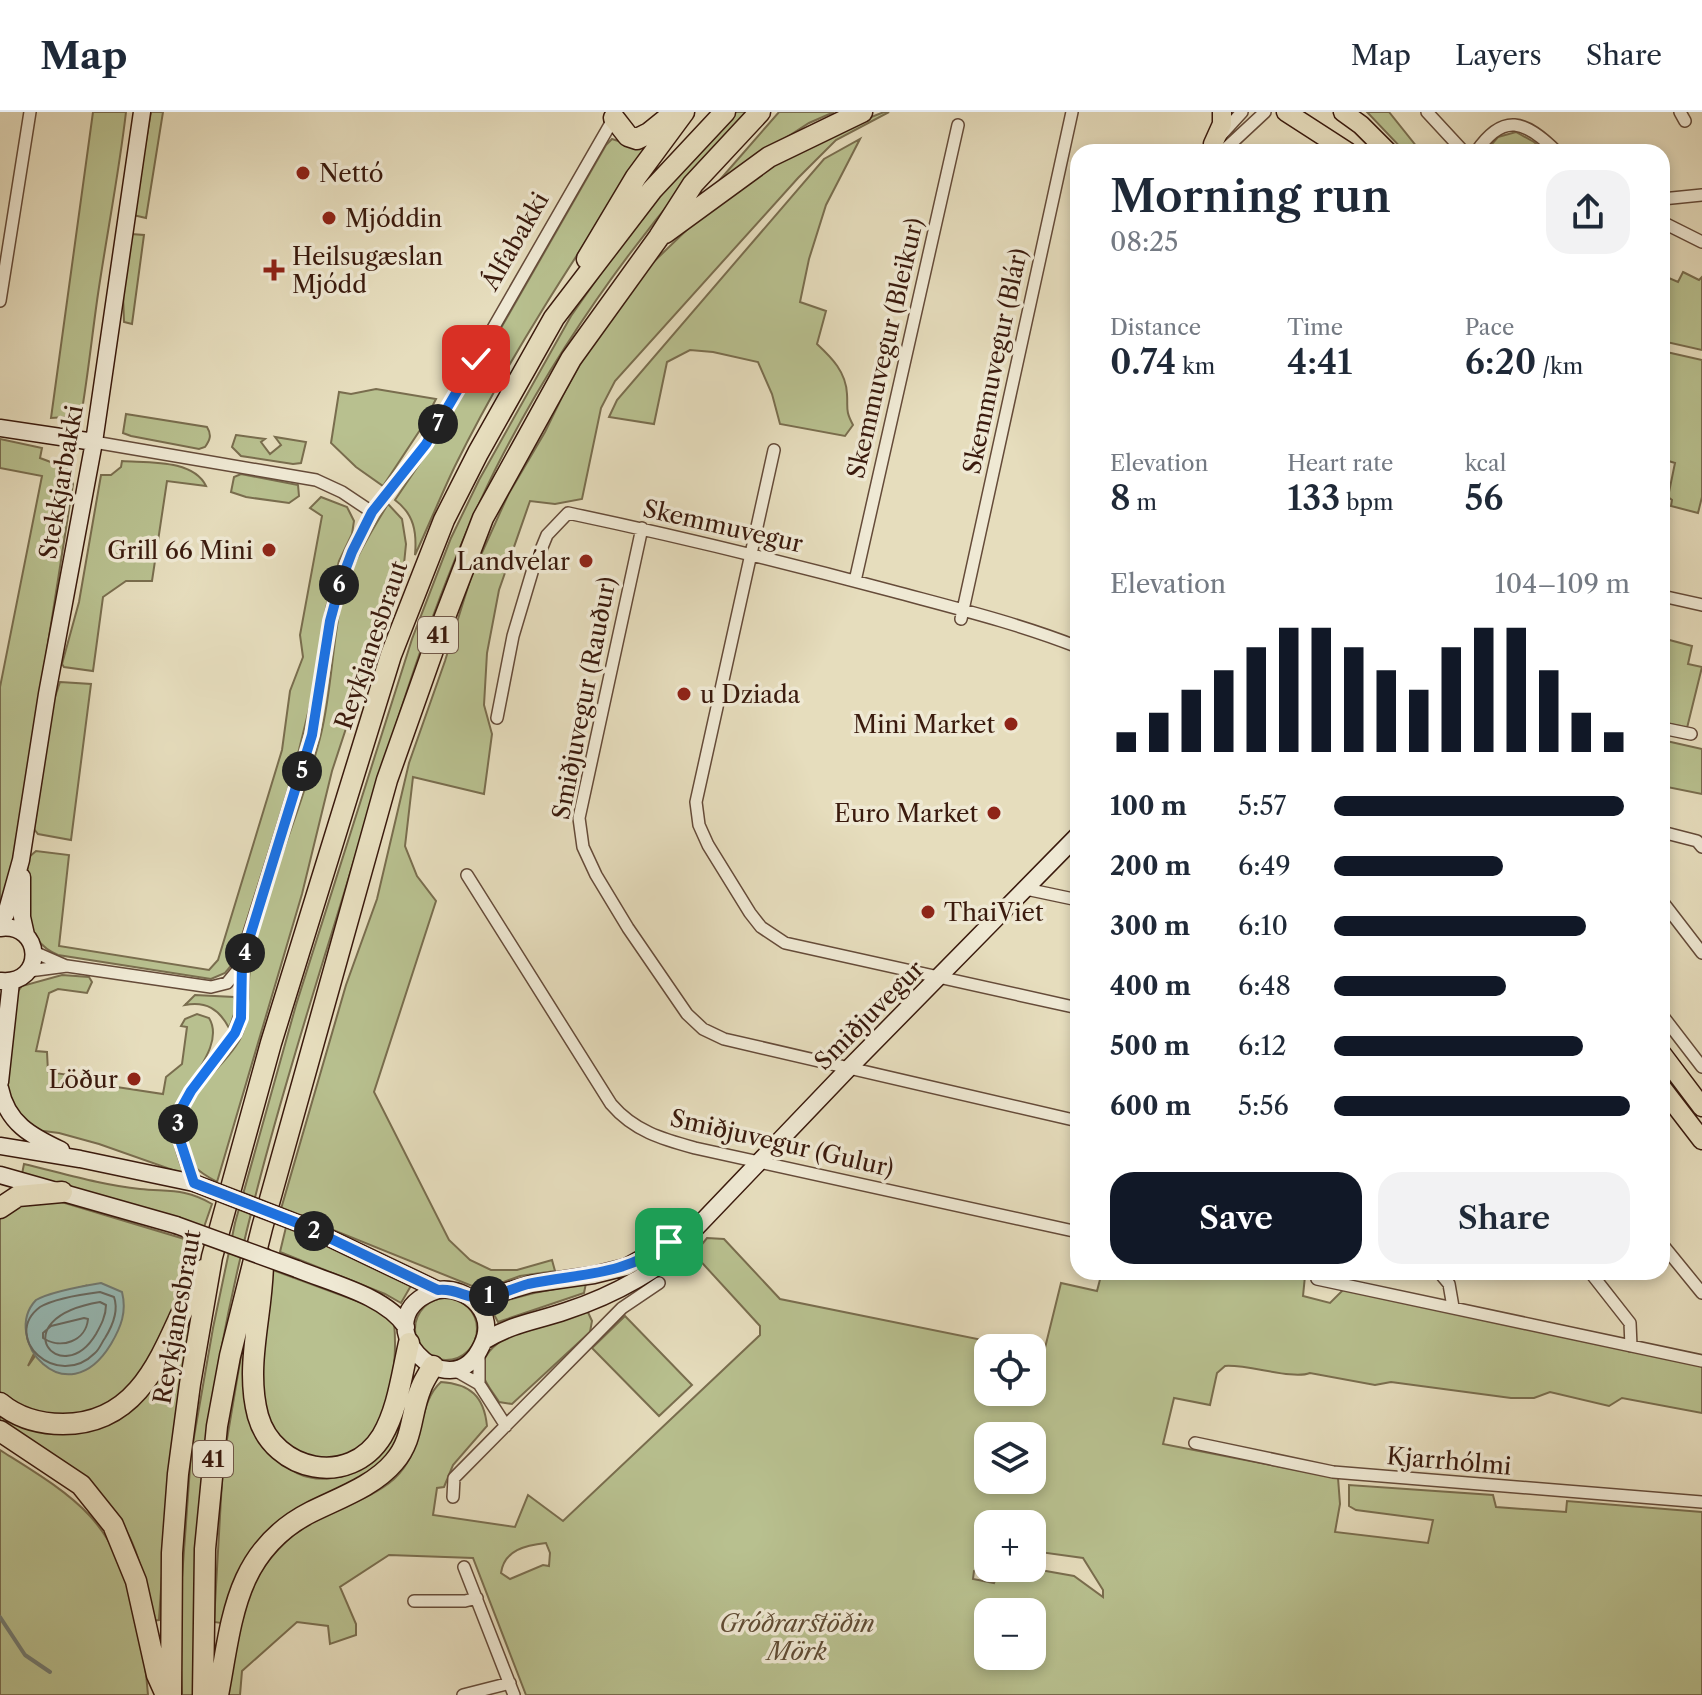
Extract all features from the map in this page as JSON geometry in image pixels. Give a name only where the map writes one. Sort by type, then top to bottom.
[{"type":"highway","points":[[615,115],[628,136],[637,139],[675,112]]},
{"type":"highway","points":[[554,318],[608,220],[684,112]]},
{"type":"highway","name":"Reykjanesbraut","points":[[168,1695],[172,1553],[178,1474],[212,1257],[271,1043],[391,655],[444,520],[554,318],[652,190],[725,112]]},
{"type":"highway","name":"41","points":[[203,1695],[209,1492],[230,1356],[262,1228],[387,780],[483,518],[571,359],[659,237],[693,184],[760,112]]},
{"type":"highway","points":[[659,237],[769,157],[862,112]]},
{"type":"highway","points":[[0,1208],[18,1196],[62,1192]]},
{"type":"highway","points":[[262,1228],[263,1280],[256,1334],[254,1390],[263,1428],[276,1449],[299,1463],[323,1468],[362,1456],[373,1448],[387,1425],[408,1335]]},
{"type":"highway","points":[[0,1403],[19,1415],[55,1424],[91,1421],[121,1405],[152,1373],[212,1257]]},
{"type":"highway","points":[[218,1695],[232,1615],[254,1564],[287,1527],[366,1485],[394,1462],[410,1437],[421,1387],[442,1367]]},
{"type":"highway","points":[[0,1431],[81,1485],[113,1525],[136,1581],[157,1675],[168,1695]]},
{"type":"main road","points":[[1217,144],[1222,112]]},
{"type":"main road","points":[[1286,112],[1336,144]]},
{"type":"main road","points":[[1343,112],[1356,118],[1380,144]]},
{"type":"main road","points":[[1670,1065],[1702,1107]]},
{"type":"main road","points":[[1670,1098],[1702,1140]]},
{"type":"street","points":[[0,301],[30,112]]},
{"type":"street","name":"Stekkjarbakki","points":[[0,926],[21,860],[47,694],[94,442],[142,112]]},
{"type":"street","name":"Skemmuvegur (Blár)","points":[[962,614],[1072,112]]},
{"type":"street","points":[[1220,144],[1242,112]]},
{"type":"street","points":[[1223,144],[1265,112]]},
{"type":"street","points":[[1427,112],[1457,144]]},
{"type":"street","name":"Álfabakki","points":[[194,1183],[178,1134],[181,1109],[235,1033],[241,1018],[242,962],[312,735],[330,621],[352,552],[372,512],[426,444],[615,115]]},
{"type":"street","points":[[1481,144],[1490,130],[1502,123],[1516,122],[1533,129],[1549,144]]},
{"type":"street","name":"Skemmuvegur (Bleikur)","points":[[855,581],[958,125]]},
{"type":"street","points":[[1670,198],[1702,195]]},
{"type":"street","points":[[1670,226],[1702,242]]},
{"type":"street","points":[[0,428],[316,480],[342,492],[372,512]]},
{"type":"street","points":[[774,450],[696,802],[699,825],[708,845],[755,920],[776,939],[794,947],[1070,1006]]},
{"type":"street","name":"Skemmuvegur","points":[[497,718],[513,636],[547,535],[568,513],[751,553],[962,614],[1033,629],[1070,644]]},
{"type":"street","name":"Smiðjuvegur (Rauður)","points":[[642,528],[579,818],[583,847],[596,875],[681,1006],[695,1022],[724,1039],[1070,1119]]},
{"type":"street","points":[[1670,598],[1702,605]]},
{"type":"street","points":[[1670,730],[1691,734]]},
{"type":"street","points":[[1670,834],[1697,841],[1702,847]]},
{"type":"street","name":"Smiðjuvegur","points":[[482,1347],[520,1323],[561,1313],[604,1296],[675,1253],[848,1069],[1070,843]]},
{"type":"street","name":"Stekkjarbakki","points":[[21,860],[22,917],[34,952]]},
{"type":"street","name":"Smiðjuvegur (Gulur)","points":[[467,875],[542,998],[619,1113],[638,1129],[661,1139],[760,1163],[1070,1230]]},
{"type":"street","points":[[1026,889],[1070,898]]},
{"type":"street","points":[[1670,911],[1702,953]]},
{"type":"street","points":[[0,926],[12,927],[26,935]]},
{"type":"street","points":[[29,971],[34,952],[67,966],[211,987],[227,983],[242,962]]},
{"type":"street","points":[[0,1082],[6,981],[29,971],[67,966]]},
{"type":"street","points":[[1670,1025],[1702,1067]]},
{"type":"street","points":[[0,1088],[3,1103],[13,1120],[28,1133],[80,1159]]},
{"type":"street","points":[[0,1146],[194,1183],[300,1224],[438,1290]]},
{"type":"street","points":[[0,1175],[176,1225],[384,1304],[399,1316],[414,1353],[479,1384],[506,1426]]},
{"type":"street","name":"Smiðjuvegur","points":[[471,1297],[487,1297],[531,1284],[626,1267],[695,1229]]},
{"type":"street","points":[[1670,1254],[1702,1293]]},
{"type":"street","points":[[1322,1280],[1702,1361]]},
{"type":"street","points":[[1446,1280],[1453,1307]]},
{"type":"street","points":[[1596,1280],[1630,1323],[1631,1346]]},
{"type":"street","points":[[453,1497],[454,1478],[622,1308],[659,1283]]},
{"type":"street","points":[[408,1335],[416,1303],[430,1292],[455,1290],[471,1297],[485,1317],[479,1384]]},
{"type":"street","points":[[442,1367],[471,1360],[482,1347]]},
{"type":"street","name":"Kjarrhólmi","points":[[1195,1443],[1333,1472],[1702,1502]]},
{"type":"street","points":[[464,1567],[514,1695]]},
{"type":"street","points":[[414,1601],[465,1601],[477,1598]]},
{"type":"street","points":[[463,1695],[510,1683]]},
{"type":"green space","points":[[93,112],[126,112],[120,158],[81,416],[77,420],[51,418]]},
{"type":"green space","points":[[151,112],[163,112],[146,218],[133,215]]},
{"type":"green space","points":[[734,112],[750,112],[642,237],[579,326],[522,419],[470,523],[425,637],[295,1052],[260,1177],[230,1302],[204,1462],[196,1562],[194,1695],[182,1695],[179,1619],[191,1454],[235,1223],[296,1005],[412,639],[451,538],[479,480],[571,316],[641,216]]},
{"type":"green space","points":[[779,112],[834,112],[809,123],[718,182]]},
{"type":"green space","points":[[889,112],[836,140],[798,178],[615,381],[601,408],[582,499],[555,504],[530,501],[499,590],[487,653],[484,705],[492,734],[484,794],[413,777],[405,846],[417,876],[436,901],[374,1092],[449,1240],[470,1260],[491,1270],[517,1270],[552,1260],[555,1271],[520,1276],[482,1290],[281,1209],[346,985],[377,899],[409,763],[471,577],[508,495],[584,357],[640,275],[697,220],[757,174],[828,134]]},
{"type":"green space","points":[[1367,112],[1389,112],[1415,144],[1397,144]]},
{"type":"green space","points":[[1516,132],[1536,144],[1492,144],[1498,137]]},
{"type":"green space","points":[[612,139],[637,147],[650,144],[572,262],[499,383],[455,466],[415,555],[413,524],[395,500],[443,429]]},
{"type":"green space","points":[[860,139],[826,205],[809,259],[800,302],[826,311],[817,344],[833,360],[844,379],[848,413],[853,425],[845,436],[780,424],[772,394],[758,362],[690,350],[667,362],[654,424],[609,417],[617,400],[824,159]]},
{"type":"green space","points":[[131,234],[144,235],[132,324],[124,322],[123,294]]},
{"type":"green space","points":[[1683,272],[1699,280],[1702,277],[1702,350],[1670,343],[1670,278],[1678,282]]},
{"type":"green space","points":[[1670,353],[1702,360],[1702,497],[1698,513],[1671,506],[1670,487],[1675,463],[1670,461]]},
{"type":"green space","points":[[376,389],[436,399],[420,430],[383,486],[356,467],[331,443],[339,392],[351,394]]},
{"type":"green space","points":[[126,414],[207,427],[209,440],[205,447],[199,449],[131,436],[123,433]]},
{"type":"green space","points":[[236,435],[265,439],[261,442],[270,454],[281,445],[275,437],[306,442],[301,463],[241,456],[232,447]]},
{"type":"green space","points":[[0,439],[42,448],[40,458],[67,468],[73,484],[12,873],[0,910],[0,687],[42,476],[0,468]]},
{"type":"green space","points":[[122,461],[181,467],[200,477],[206,486],[167,481],[152,581],[126,581],[103,597],[93,671],[64,667],[62,664],[79,602],[101,475],[111,475],[121,467]]},
{"type":"green space","points":[[241,474],[298,485],[299,496],[289,503],[231,492],[234,477]]},
{"type":"green space","points":[[321,497],[347,507],[354,521],[352,534],[339,561],[326,608],[312,697],[295,766],[235,961],[225,973],[211,979],[58,955],[45,948],[36,938],[27,914],[29,857],[36,851],[69,855],[59,946],[209,970],[218,960],[282,750],[290,691],[303,657],[300,635],[322,516],[310,508]]},
{"type":"green space","points":[[388,504],[402,519],[406,544],[404,564],[375,640],[332,771],[302,894],[217,1182],[199,1171],[192,1162],[185,1142],[185,1122],[199,1090],[233,1050],[246,1021],[251,958],[260,922],[321,734],[343,594],[359,554]]},
{"type":"green space","points":[[1670,640],[1692,646],[1688,664],[1702,667],[1687,728],[1670,724]]},
{"type":"green space","points":[[60,682],[91,684],[71,840],[38,834],[34,829],[53,703]]},
{"type":"green space","points":[[1670,742],[1702,749],[1702,794],[1670,788]]},
{"type":"green space","points":[[62,975],[89,977],[92,982],[87,993],[58,989],[49,993],[36,1051],[47,1052],[48,1072],[90,1078],[90,1083],[163,1094],[166,1077],[182,1064],[187,1027],[181,1026],[185,1019],[197,1014],[209,1018],[213,1030],[212,1043],[181,1099],[172,1126],[174,1144],[184,1174],[99,1144],[36,1130],[9,1104],[7,1083],[13,998],[22,986]]},
{"type":"green space","points":[[195,995],[234,997],[237,1006],[229,1028],[211,1008],[199,1004],[185,1005]]},
{"type":"green space","points":[[24,1164],[111,1185],[185,1193],[212,1204],[204,1227],[22,1174]]},
{"type":"green space","points":[[55,1200],[201,1244],[179,1305],[134,1387],[111,1405],[79,1417],[51,1418],[0,1399],[0,1217],[17,1202]],"holes":[[[85,1286],[28,1366],[64,1292]]]},
{"type":"green space","points":[[286,1227],[412,1284],[401,1303],[280,1252]]},
{"type":"green space","name":"Gróðrarstöðin Mörk","points":[[707,1238],[724,1239],[780,1299],[974,1338],[974,1406],[1046,1406],[1046,1344],[1061,1283],[1097,1291],[1100,1280],[1305,1280],[1303,1296],[1330,1303],[1344,1289],[1702,1366],[1702,1413],[1622,1398],[1609,1406],[1550,1392],[1534,1398],[1511,1398],[1391,1382],[1375,1385],[1310,1373],[1292,1375],[1225,1366],[1217,1373],[1210,1405],[1174,1398],[1163,1444],[1338,1478],[1340,1504],[1335,1532],[1428,1543],[1433,1520],[1356,1510],[1349,1506],[1349,1485],[1493,1495],[1496,1507],[1566,1512],[1567,1501],[1702,1512],[1702,1695],[526,1695],[473,1558],[389,1555],[340,1587],[356,1624],[356,1635],[330,1644],[328,1626],[297,1622],[242,1671],[240,1695],[223,1695],[238,1622],[246,1600],[270,1559],[286,1541],[307,1525],[374,1493],[394,1479],[411,1455],[428,1402],[441,1382],[460,1386],[474,1394],[483,1407],[487,1426],[453,1465],[444,1487],[437,1488],[433,1515],[515,1527],[528,1495],[563,1521],[760,1335],[760,1326],[694,1254]],"holes":[[[546,1543],[550,1553],[549,1566],[543,1565],[510,1579],[501,1573],[506,1559],[524,1547]]]},
{"type":"green space","points":[[270,1269],[376,1308],[394,1323],[393,1375],[384,1413],[367,1443],[350,1455],[312,1462],[271,1434],[259,1393]]},
{"type":"green space","points":[[586,1283],[584,1293],[498,1322],[489,1305],[534,1293]]},
{"type":"green space","points":[[446,1298],[458,1300],[468,1307],[475,1317],[475,1341],[468,1351],[458,1358],[446,1360],[434,1358],[424,1351],[417,1341],[415,1329],[417,1317],[424,1307],[434,1300]]},
{"type":"green space","points":[[586,1308],[592,1321],[590,1332],[512,1404],[499,1402],[483,1375],[484,1361],[492,1349],[521,1330]]},
{"type":"green space","points":[[625,1316],[692,1385],[659,1416],[592,1348]]},
{"type":"green space","points":[[184,1326],[192,1328],[167,1497],[159,1620],[152,1621],[137,1556],[118,1517],[73,1470],[0,1422],[0,1408],[94,1426]]},
{"type":"green space","points":[[244,1338],[250,1339],[276,1459],[294,1472],[321,1478],[346,1475],[379,1456],[399,1424],[404,1428],[395,1448],[372,1471],[312,1502],[229,1598],[221,1623],[214,1622],[223,1463]]},
{"type":"green space","points":[[0,1450],[70,1497],[104,1534],[116,1555],[133,1600],[148,1695],[0,1695]]},
{"type":"water","points":[[101,1283],[122,1292],[124,1306],[118,1332],[93,1365],[75,1374],[58,1373],[43,1364],[32,1350],[26,1333],[27,1316],[36,1300],[59,1291]]},
{"type":"waterway","points":[[0,1617],[25,1655],[50,1672]]},
{"type":"place","name":"Nettó","points":[[303,173]]},
{"type":"place","name":"Mjóddin","points":[[329,218]]},
{"type":"place","name":"Heilsugæslan Mjódd","points":[[274,270]]},
{"type":"place","name":"Grill 66 Mini","points":[[269,550]]},
{"type":"place","name":"Landvélar","points":[[586,561]]},
{"type":"place","name":"u Dziada","points":[[684,694]]},
{"type":"place","name":"Mini Market","points":[[1011,724]]},
{"type":"place","name":"Euro Market","points":[[994,813]]},
{"type":"place","name":"ThaiViet","points":[[928,912]]},
{"type":"place","name":"Löður","points":[[134,1079]]},
{"type":"route","points":[[476,359],[426,444],[372,512],[352,552],[330,621],[312,735],[242,962],[241,1018],[235,1033],[181,1109],[178,1134],[194,1183],[300,1224],[438,1290],[455,1290],[479,1298],[561,1278],[609,1272],[642,1260],[669,1242]]}]
